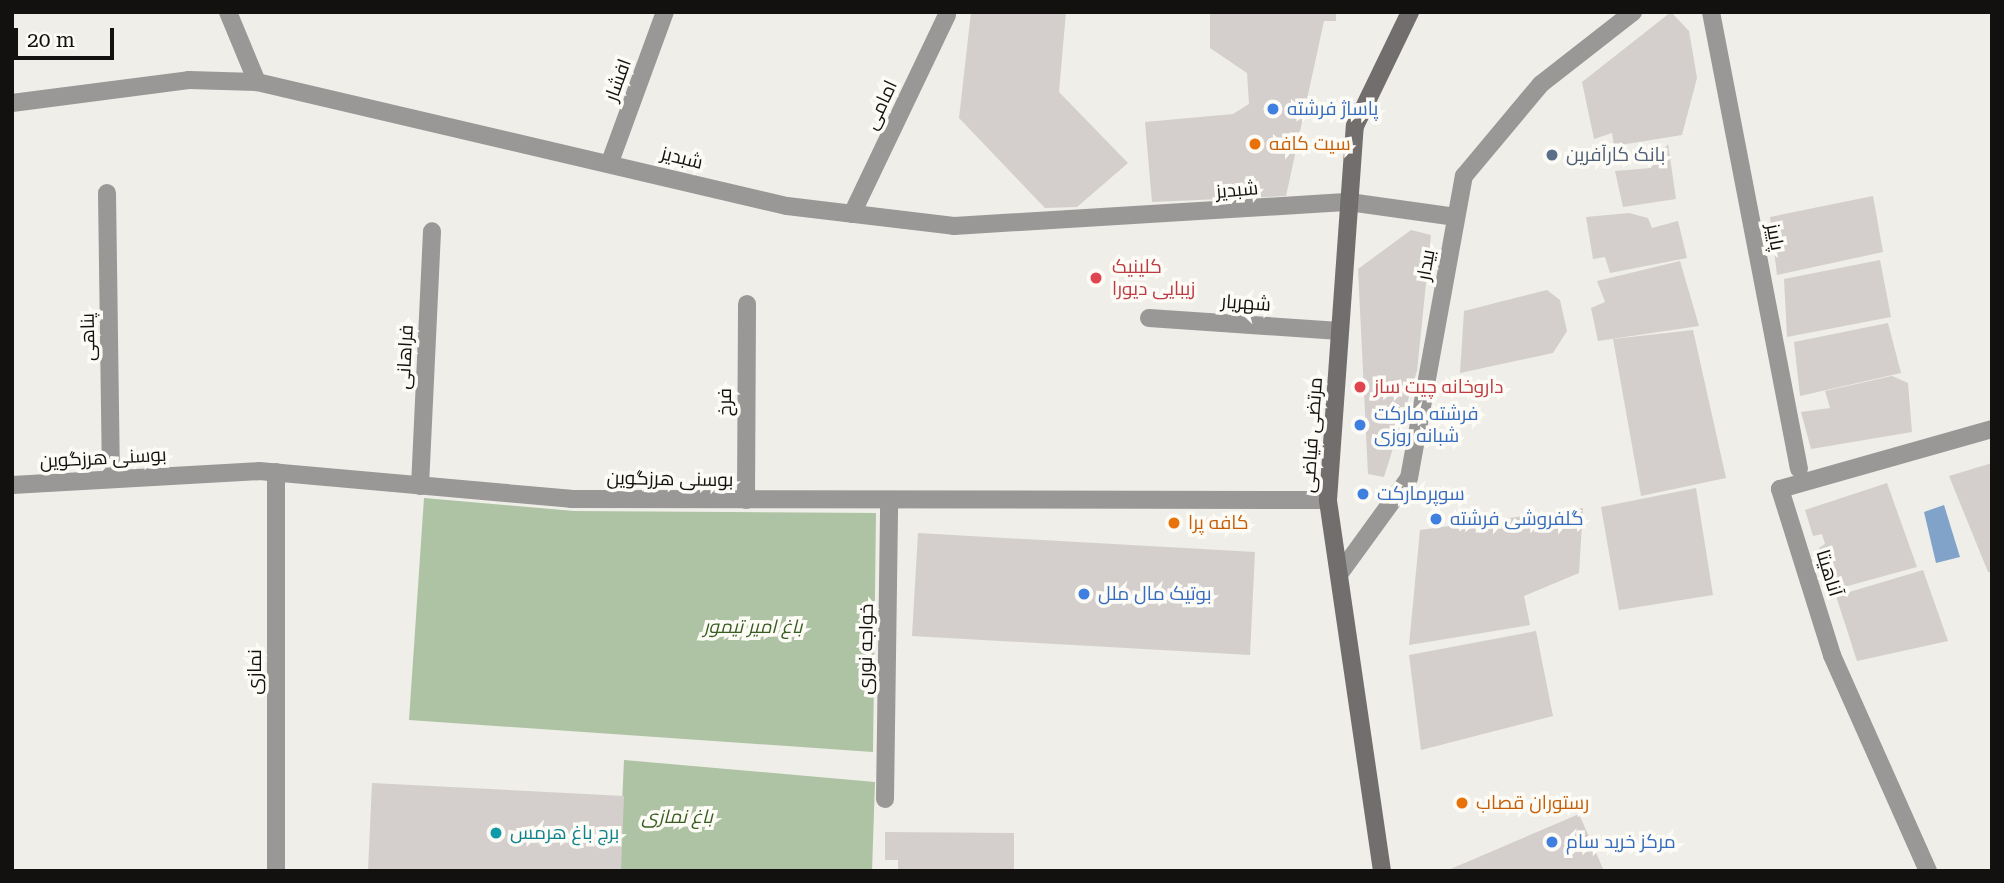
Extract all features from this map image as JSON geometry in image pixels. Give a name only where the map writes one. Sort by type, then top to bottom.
[{"type":"main road","name":"مرتضی فیاضی","points":[[1382,871],[1328,500],[1355,126],[1410,12]]},
{"type":"street","points":[[228,12],[257,82]]},
{"type":"street","name":"افشار","points":[[610,162],[665,12]]},
{"type":"street","name":"بیدار","points":[[1340,573],[1409,478],[1464,176],[1541,84],[1633,12]]},
{"type":"street","name":"پاییز","points":[[1711,12],[1799,469]]},
{"type":"street","name":"امامی","points":[[852,214],[947,15]]},
{"type":"street","name":"شبدیز","points":[[12,103],[189,80],[257,82],[610,162],[787,206],[954,226],[1349,202],[1456,217]]},
{"type":"street","name":"پناهی","points":[[107,193],[111,479]]},
{"type":"street","name":"فراهانی","points":[[420,486],[432,231]]},
{"type":"street","name":"فرخ","points":[[746,500],[747,304]]},
{"type":"street","name":"شهریار","points":[[1149,318],[1340,331]]},
{"type":"street","name":"آناهیتا","points":[[1928,871],[1832,655],[1780,489],[1992,429]]},
{"type":"street","name":"بوسنی هرزگوین","points":[[12,485],[276,472],[570,499],[1328,500]]},
{"type":"street","name":"نمازی","points":[[276,472],[276,871]]},
{"type":"street","name":"خواجه نوری","points":[[886,799],[888,500]]},
{"type":"green space","name":"باغ امیر تیمور","points":[[424,498],[574,511],[876,513],[873,752],[409,720]]},
{"type":"green space","name":"باغ نمازی","points":[[624,760],[875,782],[872,871],[619,871]]},
{"type":"water","points":[[1944,505],[1960,557],[1936,563],[1924,512]]},
{"type":"building","points":[[971,12],[1066,12],[1059,92],[1128,163],[1077,207],[1045,208],[959,118]]},
{"type":"building","name":"پاساژ فرشته","points":[[1210,12],[1336,12],[1336,21],[1324,21],[1286,196],[1152,202],[1145,122],[1233,114],[1249,104],[1247,73],[1210,48]]},
{"type":"building","points":[[1671,12],[1689,31],[1697,78],[1682,135],[1614,146],[1612,133],[1594,139],[1582,82]]},
{"type":"building","points":[[1668,144],[1676,199],[1623,207],[1615,171],[1651,168]]},
{"type":"building","points":[[1873,196],[1883,252],[1777,275],[1770,217]]},
{"type":"building","points":[[1629,213],[1648,218],[1652,228],[1678,221],[1687,258],[1610,273],[1605,257],[1593,259],[1586,217]]},
{"type":"building","points":[[1411,230],[1431,235],[1417,371],[1384,477],[1368,474],[1358,269]]},
{"type":"building","points":[[1880,260],[1891,317],[1787,337],[1784,279]]},
{"type":"building","points":[[1680,261],[1699,326],[1598,341],[1591,308],[1605,302],[1597,281]]},
{"type":"building","points":[[1547,290],[1560,300],[1567,331],[1553,353],[1460,373],[1464,311]]},
{"type":"building","points":[[1888,323],[1901,373],[1800,396],[1794,342]]},
{"type":"building","points":[[1693,330],[1726,478],[1641,496],[1613,339]]},
{"type":"building","points":[[1892,376],[1908,383],[1912,432],[1811,449],[1801,412],[1830,408],[1825,391]]},
{"type":"building","points":[[1992,463],[1992,572],[1988,572],[1949,476]]},
{"type":"building","points":[[1887,483],[1917,567],[1833,590],[1819,548],[1825,544],[1822,534],[1813,536],[1805,510]]},
{"type":"building","points":[[1696,488],[1713,595],[1619,610],[1601,507]]},
{"type":"building","points":[[1583,508],[1579,573],[1524,596],[1530,625],[1409,645],[1420,530]]},
{"type":"building","name":"بوتیک مال ملل","points":[[918,533],[1255,552],[1250,655],[912,636]]},
{"type":"building","points":[[1923,570],[1948,641],[1857,661],[1836,596]]},
{"type":"building","points":[[1536,631],[1553,716],[1421,750],[1409,655]]},
{"type":"building","name":"برج باغ هرمس","points":[[372,783],[624,796],[621,871],[368,871]]},
{"type":"building","name":"مرکز خرید سام","points":[[1579,814],[1604,871],[1446,871]]},
{"type":"building","points":[[885,832],[1014,833],[1014,871],[898,871],[898,860],[885,860]]},
{"type":"place","name":"پاساژ فرشته","points":[[1273,109]]},
{"type":"place","name":"سیت کافه","points":[[1255,144]]},
{"type":"place","name":"بانک کارآفرین","points":[[1552,155]]},
{"type":"place","name":"کلینیک زیبایی دیورا","points":[[1096,278]]},
{"type":"place","name":"داروخانه چیت ساز","points":[[1360,387]]},
{"type":"place","name":"فرشته مارکت شبانه روزی","points":[[1360,425]]},
{"type":"place","name":"سوپرمارکت","points":[[1363,494]]},
{"type":"place","name":"گلفروشی فرشته","points":[[1436,519]]},
{"type":"place","name":"کافه پرا","points":[[1174,523]]},
{"type":"place","name":"بوتیک مال ملل","points":[[1084,594]]},
{"type":"place","name":"رستوران قصاب","points":[[1462,803]]},
{"type":"place","name":"برج باغ هرمس","points":[[496,833]]},
{"type":"place","name":"مرکز خرید سام","points":[[1552,842]]}]
